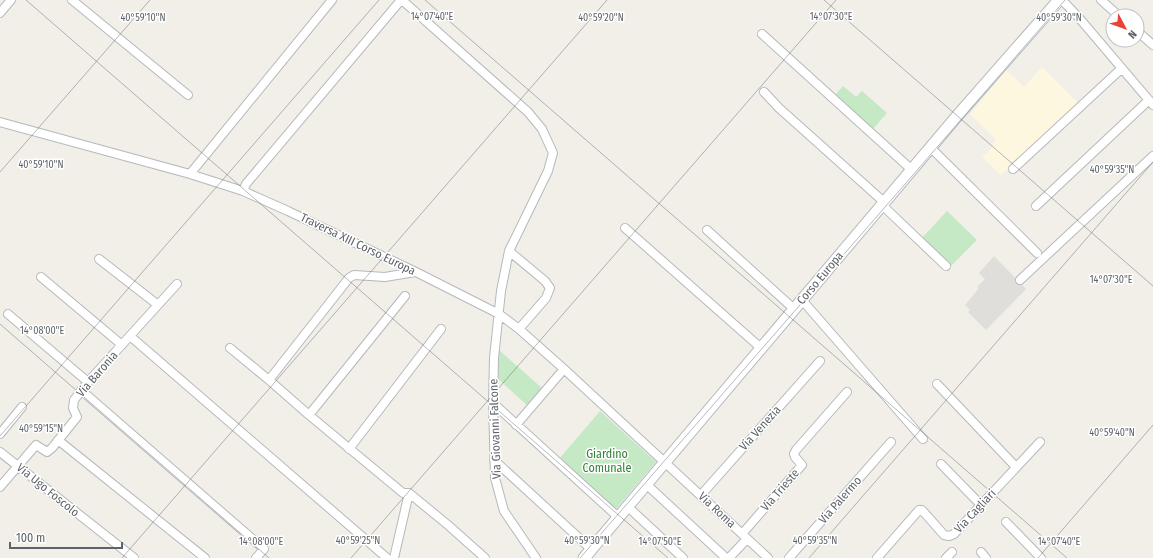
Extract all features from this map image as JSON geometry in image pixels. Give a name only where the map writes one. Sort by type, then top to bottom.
[{"type":"street","points":[[0,13],[11,0]]},
{"type":"street","points":[[72,0],[188,95]]},
{"type":"street","points":[[190,174],[332,0]]},
{"type":"street","points":[[243,191],[246,184],[402,0]]},
{"type":"street","name":"Via Giovanni Falcone","points":[[402,0],[528,112],[542,129],[553,154],[548,171],[509,251],[501,291],[494,358],[493,403],[495,478],[504,511],[536,558]]},
{"type":"street","name":"Corso Europa","points":[[587,554],[883,204],[1059,0]]},
{"type":"street","points":[[1036,206],[1151,102],[1062,0]]},
{"type":"street","points":[[1101,0],[1110,8]]},
{"type":"street","points":[[762,34],[912,170]]},
{"type":"street","points":[[1145,38],[1153,45]]},
{"type":"street","points":[[1013,169],[1121,69]]},
{"type":"street","points":[[764,92],[779,108],[883,204],[946,266]]},
{"type":"street","name":"Traversa XIII Corso Europa","points":[[0,122],[190,174],[243,191],[416,272],[499,314],[519,329],[665,461]]},
{"type":"street","points":[[931,148],[1036,253]]},
{"type":"street","points":[[1020,280],[1153,156]]},
{"type":"street","points":[[625,228],[761,348]]},
{"type":"street","points":[[707,230],[794,309]]},
{"type":"street","points":[[509,251],[545,281],[550,288],[546,298],[519,329]]},
{"type":"street","points":[[99,259],[158,305]]},
{"type":"street","points":[[269,380],[349,278],[354,275],[385,277],[416,272]]},
{"type":"street","points":[[41,277],[122,345]]},
{"type":"street","name":"Via Baronia","points":[[0,487],[36,445],[47,452],[58,440],[77,417],[73,408],[74,400],[81,390],[177,284]]},
{"type":"street","points":[[308,415],[405,296]]},
{"type":"street","points":[[802,300],[923,439]]},
{"type":"street","points":[[8,314],[88,382]]},
{"type":"street","points":[[349,449],[441,329]]},
{"type":"street","points":[[130,336],[387,558]]},
{"type":"street","points":[[230,348],[349,449],[403,493],[409,493],[485,558]]},
{"type":"street","name":"Via Venezia","points":[[701,495],[820,361]]},
{"type":"street","points":[[516,425],[564,369]]},
{"type":"street","points":[[936,384],[1016,467]]},
{"type":"street","points":[[81,390],[264,549],[256,558]]},
{"type":"street","name":"Via Trieste","points":[[744,536],[802,465],[795,457],[794,454],[796,450],[847,392]]},
{"type":"street","points":[[493,403],[618,517]]},
{"type":"street","points":[[0,434],[22,407]]},
{"type":"street","points":[[58,440],[205,558]]},
{"type":"street","name":"Via Palermo","points":[[789,558],[891,442]]},
{"type":"street","name":"Via Cagliari","points":[[876,558],[919,510],[922,510],[944,535],[949,536],[954,534],[1040,442]]},
{"type":"street","name":"Via Ugo Foscolo","points":[[0,452],[134,558]]},
{"type":"street","points":[[494,460],[587,554]]},
{"type":"street","name":"Via Roma","points":[[665,461],[768,558]]},
{"type":"street","points":[[941,464],[982,505]]},
{"type":"street","points":[[646,484],[727,558],[744,536]]},
{"type":"street","points":[[394,558],[409,493]]},
{"type":"street","points":[[627,506],[683,558]]},
{"type":"street","points":[[1006,522],[1041,558]]},
{"type":"shaded area","points":[[1042,67],[1078,103],[1001,175],[982,157],[994,146],[992,144],[996,140],[970,114],[1006,70],[1024,87]]},
{"type":"shaded area","points":[[994,256],[1026,289],[986,330],[968,312],[970,310],[965,305],[979,288],[977,287],[985,279],[979,273]]},
{"type":"green space","points":[[843,86],[856,97],[862,91],[887,113],[873,129],[835,95]]},
{"type":"green space","points":[[947,211],[977,240],[951,266],[922,238]]},
{"type":"green space","points":[[499,350],[543,389],[528,406],[497,378]]},
{"type":"green space","name":"Giardino Comunale","points":[[600,411],[656,462],[615,510],[559,459]]}]
